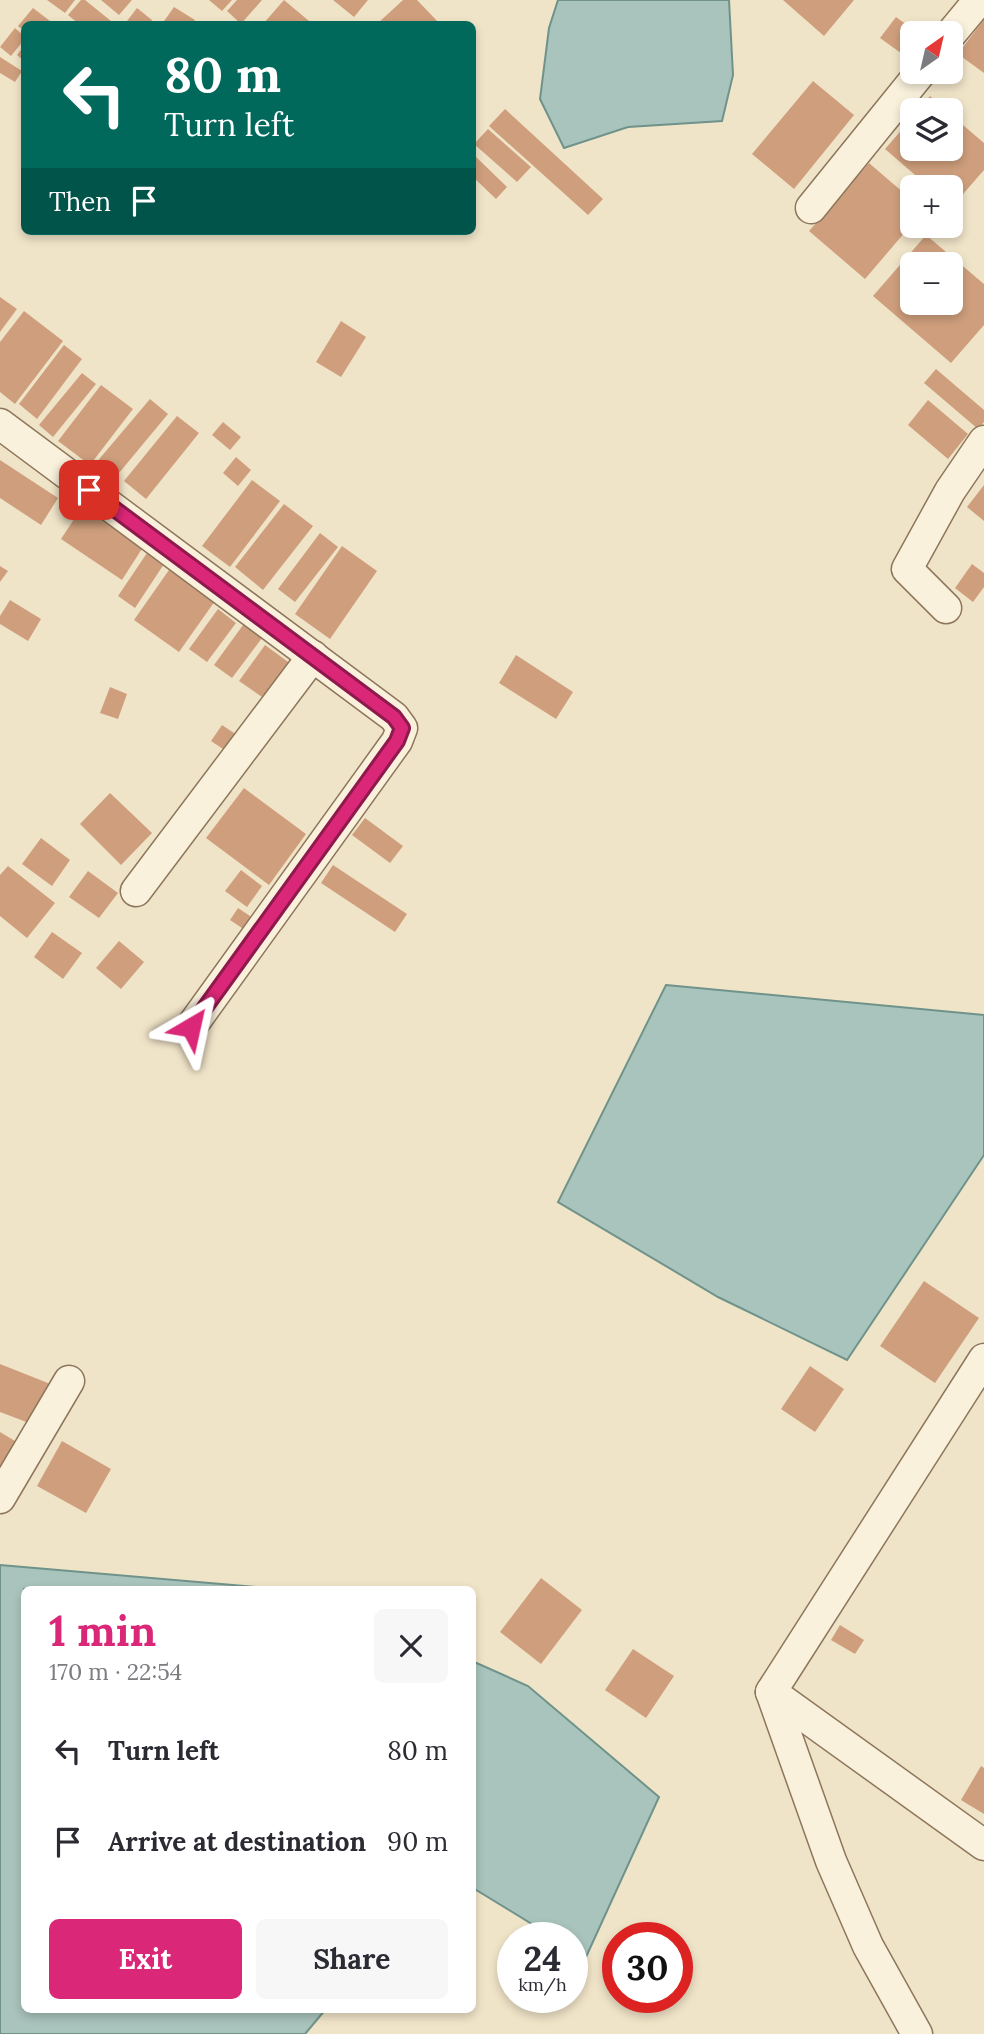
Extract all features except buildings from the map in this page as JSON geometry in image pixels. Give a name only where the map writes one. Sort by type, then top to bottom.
[{"type":"street","points":[[962,21],[979,0]]},
{"type":"street","points":[[811,208],[911,84]]},
{"type":"street","points":[[0,424],[394,717],[402,728],[397,741],[191,1027]]},
{"type":"street","points":[[946,608],[907,569],[950,491],[984,441]]},
{"type":"street","points":[[136,891],[313,656]]},
{"type":"street","points":[[771,1692],[984,1359]]},
{"type":"street","points":[[0,1498],[69,1381]]},
{"type":"street","points":[[771,1692],[984,1845]]},
{"type":"street","points":[[771,1692],[831,1861],[868,1946],[917,2034]]},
{"type":"water","points":[[558,0],[729,0],[733,75],[722,121],[628,127],[564,148],[540,99],[549,28]]},
{"type":"water","points":[[666,985],[984,1015],[984,1155],[847,1360],[718,1297],[558,1202]]},
{"type":"water","points":[[0,1565],[245,1586],[21,1586],[21,2013],[323,2013],[305,2034],[0,2034]]},
{"type":"water","points":[[476,1663],[528,1686],[659,1797],[588,1953],[588,1922],[529,1922],[476,1890]]},
{"type":"route","points":[[89,490],[394,717],[402,728],[397,741],[191,1027]]}]
